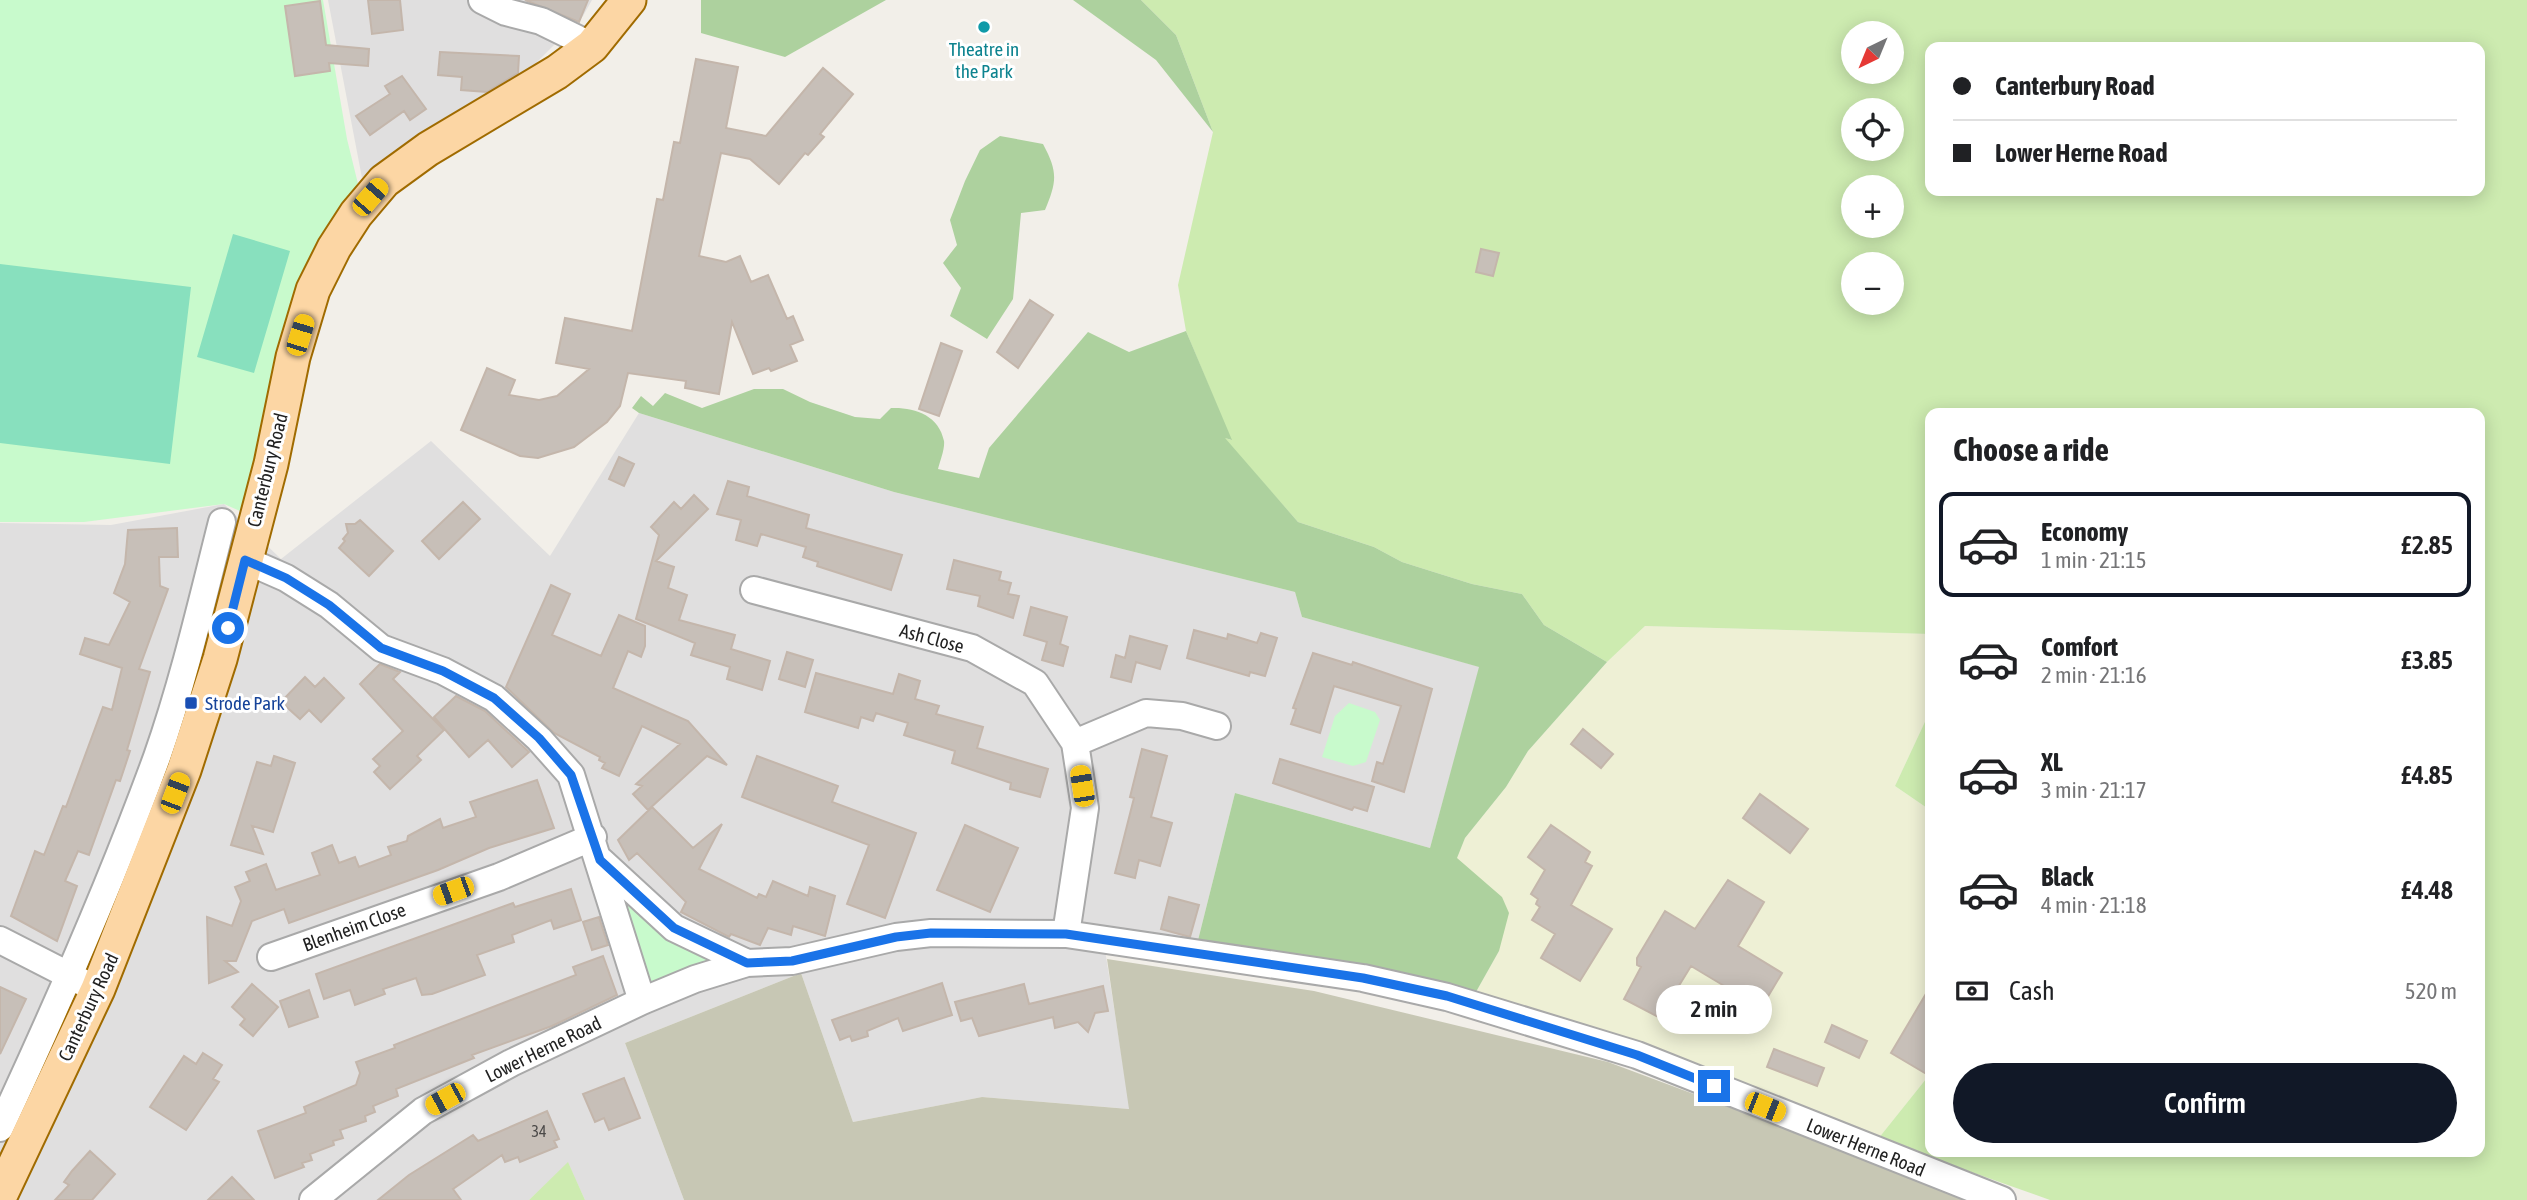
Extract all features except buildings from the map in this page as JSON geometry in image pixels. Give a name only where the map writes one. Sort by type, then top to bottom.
[{"type":"main road","name":"Canterbury Road","points":[[0,1196],[84,983],[184,770],[220,659],[218,558],[271,464],[293,357],[313,290],[334,248],[356,214],[384,181],[428,149],[557,72],[592,46],[629,0]]},
{"type":"street","points":[[482,0],[506,12],[541,21],[592,46]]},
{"type":"street","name":"Canterbury Road","points":[[218,558],[222,522]]},
{"type":"street","name":"Lower Herne Road","points":[[218,558],[286,578],[329,605],[381,648],[443,671],[494,698],[539,738],[571,775],[642,1001]]},
{"type":"street","name":"Ash Close","points":[[754,590],[972,649],[1035,683],[1074,743],[1085,808],[1066,934]]},
{"type":"street","points":[[1074,743],[1146,713],[1182,716],[1217,726]]},
{"type":"street","name":"Lower Herne Road","points":[[596,849],[674,928],[747,963]]},
{"type":"street","name":"Blenheim Close","points":[[271,957],[499,877],[596,849]]},
{"type":"street","name":"Lower Herne Road","points":[[313,1200],[423,1111],[511,1063],[642,1001],[695,979],[747,963],[792,961],[896,937],[931,933],[1066,934],[1363,978],[1447,996],[1637,1055],[2002,1200]]},
{"type":"street","points":[[0,940],[84,983]]},
{"type":"street","name":"Canterbury Road","points":[[0,1128],[84,983]]},
{"type":"shaded area","points":[[328,0],[592,0],[583,16],[535,64],[362,178]]},
{"type":"shaded area","points":[[639,413],[894,492],[1295,592],[1302,617],[1480,667],[1430,848],[1235,793],[1192,964],[1105,950],[1130,1109],[982,1097],[853,1122],[801,973],[625,1043],[684,1200],[585,1200],[568,1163],[529,1200],[0,1200],[0,523],[111,525],[224,504],[281,559],[431,441],[550,556]]},
{"type":"shaded area","points":[[1645,626],[1925,634],[1925,722],[1895,786],[1925,807],[1925,1080],[1878,1139],[1472,999],[1499,951],[1456,858],[1465,838],[1506,787],[1528,751],[1607,662]]},
{"type":"shaded area","points":[[1107,959],[1314,991],[1608,1062],[1978,1200],[684,1200],[625,1043],[801,973],[853,1122],[982,1097],[1129,1109]]},
{"type":"green space","points":[[0,0],[323,0],[347,139],[359,188],[334,248],[256,518],[224,504],[84,522],[0,522]]},
{"type":"green space","points":[[701,0],[886,0],[785,57],[701,33]]},
{"type":"green space","points":[[1073,0],[1141,0],[1176,35],[1213,132],[1156,60]]},
{"type":"green space","points":[[1141,0],[2527,0],[2527,1200],[2050,1200],[1929,1157],[2485,1157],[2485,408],[1925,408],[1925,634],[1645,626],[1607,662],[1544,625],[1522,594],[1472,584],[1402,562],[1374,547],[1298,522],[1223,437],[1231,440],[1186,331],[1178,285],[1213,132],[1176,35]]},
{"type":"green space","points":[[1000,136],[1043,144],[1051,162],[1054,184],[1045,210],[1021,213],[1013,299],[987,339],[950,316],[961,288],[943,263],[957,245],[950,220],[965,181],[980,150]]},
{"type":"green space","points":[[233,234],[290,251],[254,373],[197,357]]},
{"type":"green space","points":[[0,264],[191,287],[170,464],[0,443]]},
{"type":"green space","points":[[1186,331],[1232,440],[1225,438],[1298,522],[1374,547],[1402,562],[1472,584],[1522,594],[1544,625],[1607,662],[1528,751],[1506,787],[1465,838],[1457,858],[1502,897],[1509,913],[1499,951],[1472,999],[1192,964],[1235,793],[1430,848],[1479,667],[1302,617],[1295,592],[894,492],[639,413],[632,408],[641,396],[653,406],[665,393],[702,408],[754,389],[783,389],[810,402],[855,417],[880,419],[891,408],[908,409],[924,414],[941,432],[944,444],[938,469],[979,478],[989,448],[1088,332],[1129,352]]},
{"type":"green space","points":[[1349,703],[1375,712],[1380,720],[1366,762],[1353,766],[1322,757],[1335,716]]},
{"type":"green space","points":[[1925,722],[1925,807],[1895,786]]},
{"type":"green space","points":[[600,860],[674,928],[747,963],[642,1001]]},
{"type":"green space","points":[[1925,1080],[1925,1156],[1878,1139]]},
{"type":"green space","points":[[568,1162],[585,1200],[529,1200]]},
{"type":"place","name":"Theatre in the Park","points":[[984,27]]},
{"type":"place","name":"Strode Park","points":[[191,703]]},
{"type":"route","points":[[228,628],[245,560],[286,578],[329,605],[381,648],[443,671],[494,698],[539,738],[571,775],[600,860],[674,928],[747,963],[792,961],[896,937],[931,933],[1066,934],[1363,978],[1447,996],[1637,1055],[1714,1086]]}]
